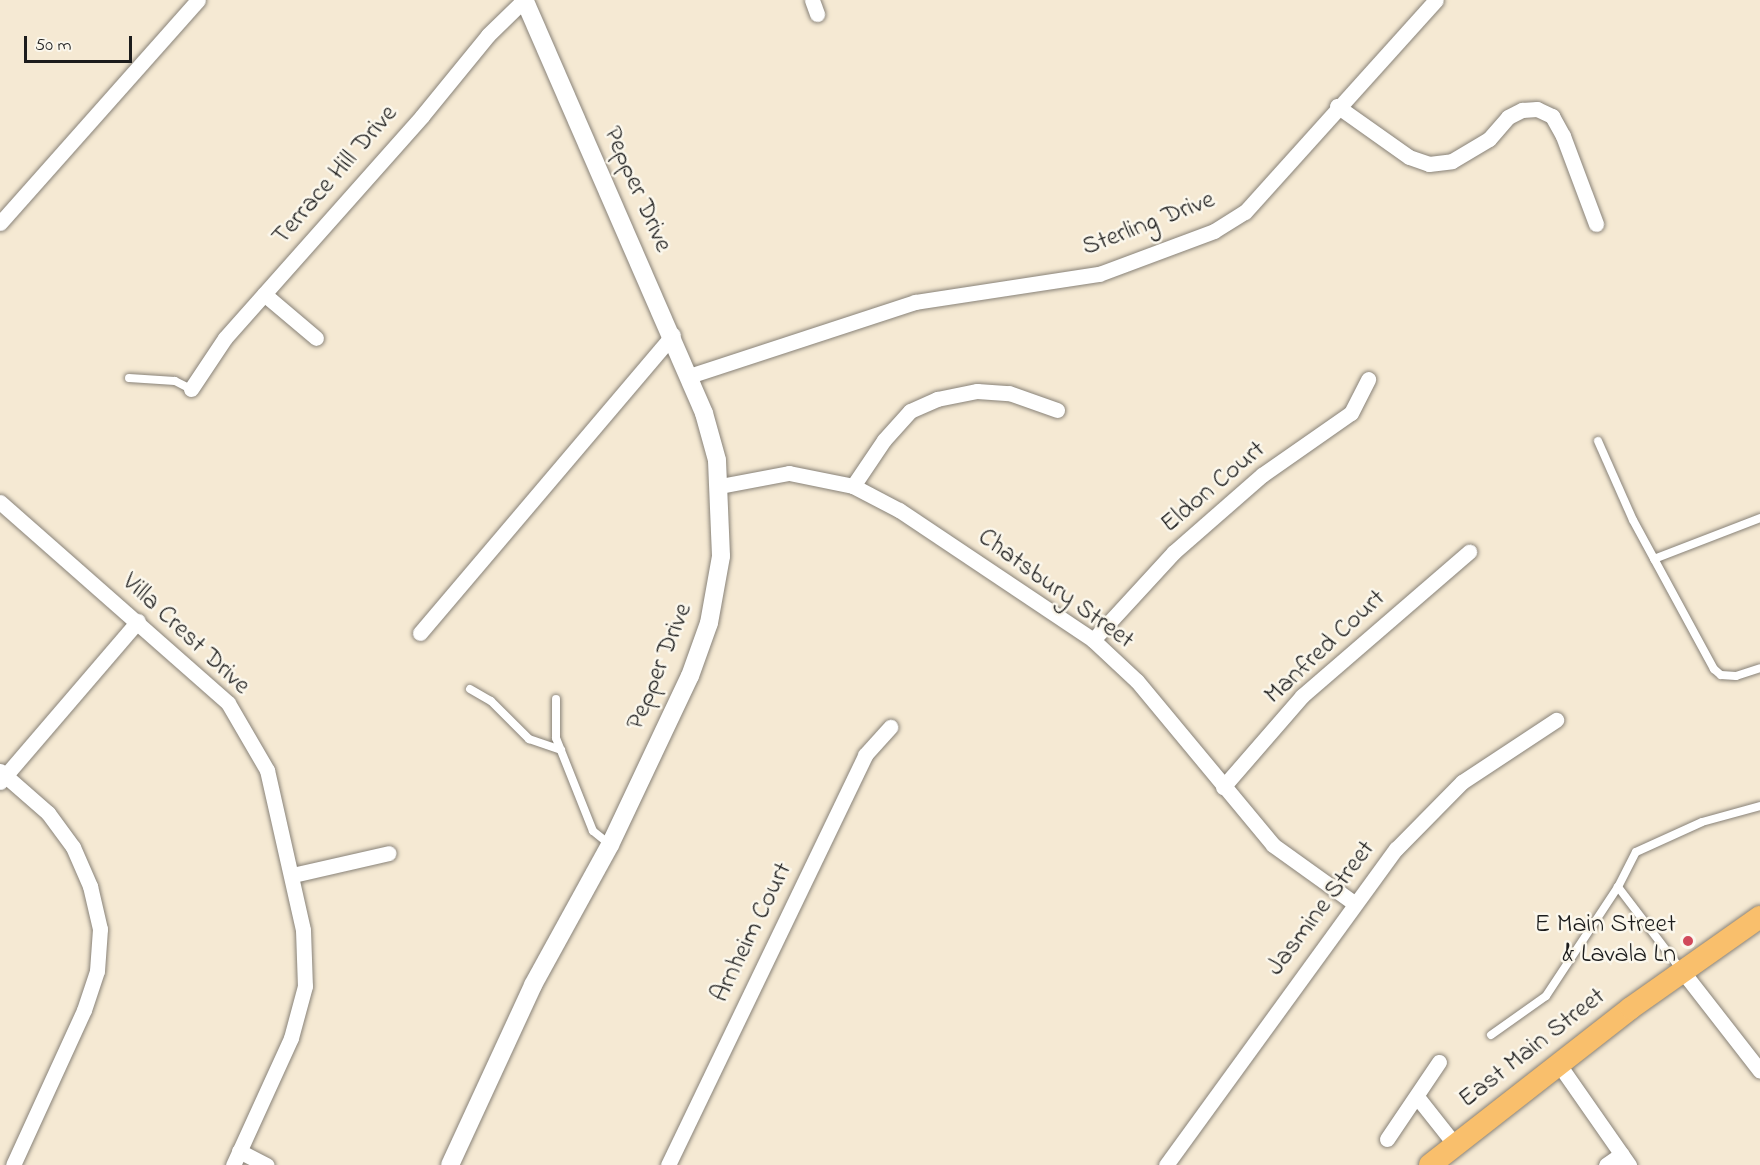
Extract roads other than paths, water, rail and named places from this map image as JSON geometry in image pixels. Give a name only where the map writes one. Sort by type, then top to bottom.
[{"type":"main road","name":"East Main Street","points":[[1430,1165],[1560,1066],[1631,1008],[1760,917]]},
{"type":"street","points":[[0,223],[198,0]]},
{"type":"street","name":"Terrace Hill Drive","points":[[191,390],[225,338],[488,35],[524,0]]},
{"type":"street","name":"Pepper Drive","points":[[450,1165],[532,986],[610,844],[690,676],[709,623],[721,556],[720,486],[712,441],[689,376],[673,335],[524,0]]},
{"type":"street","name":"Sterling Drive","points":[[689,376],[915,302],[1099,274],[1214,231],[1245,212],[1337,106],[1436,0]]},
{"type":"street","points":[[1337,106],[1409,157],[1429,164],[1452,161],[1489,139],[1508,117],[1522,110],[1537,109],[1552,116],[1563,136],[1596,224]]},
{"type":"street","points":[[264,294],[316,338]]},
{"type":"street","points":[[420,633],[673,335]]},
{"type":"street","name":"Eldon Court","points":[[1093,640],[1174,552],[1262,475],[1351,413],[1368,379]]},
{"type":"street","points":[[853,486],[884,440],[910,411],[938,399],[977,390],[1009,393],[1057,411]]},
{"type":"street","name":"Chatsbury Street","points":[[720,486],[789,473],[853,486],[899,510],[1093,640],[1137,681],[1273,845],[1354,903]]},
{"type":"street","name":"Villa Crest Drive","points":[[0,502],[138,621],[228,703],[245,727],[267,770],[293,875],[306,949],[302,1004],[291,1038],[236,1158]]},
{"type":"street","name":"Manfred Court","points":[[1223,787],[1302,696],[1469,552]]},
{"type":"street","points":[[13,1165],[84,1010],[97,971],[100,943],[95,900],[73,847],[48,813],[2,776],[138,621]]},
{"type":"street","name":"Jasmine Street","points":[[1166,1165],[1354,903],[1396,849],[1462,782],[1556,720]]},
{"type":"street","name":"Arnheim Court","points":[[668,1165],[865,755],[890,727]]},
{"type":"street","points":[[293,875],[389,853]]},
{"type":"street","points":[[1683,972],[1760,1071]]},
{"type":"street","points":[[1387,1139],[1418,1098],[1439,1062]]},
{"type":"street","points":[[1560,1066],[1626,1160],[1606,1165]]},
{"type":"street","points":[[1418,1098],[1456,1146]]},
{"type":"street","points":[[236,1158],[267,1165]]},
{"type":"lane","points":[[129,378],[175,381],[191,390]]},
{"type":"lane","points":[[1598,441],[1654,559],[1714,669],[1720,675],[1736,676],[1760,668]]},
{"type":"lane","points":[[1654,559],[1760,518]]},
{"type":"lane","points":[[470,689],[491,701],[529,739],[561,750]]},
{"type":"lane","points":[[556,699],[556,738],[593,831],[610,844]]},
{"type":"lane","points":[[1491,1035],[1546,996],[1618,887],[1636,852],[1702,822],[1760,806]]},
{"type":"lane","points":[[1618,887],[1683,972]]},
{"type":"place","name":"E Main Street & Lavala Ln","points":[[1688,941]]}]
